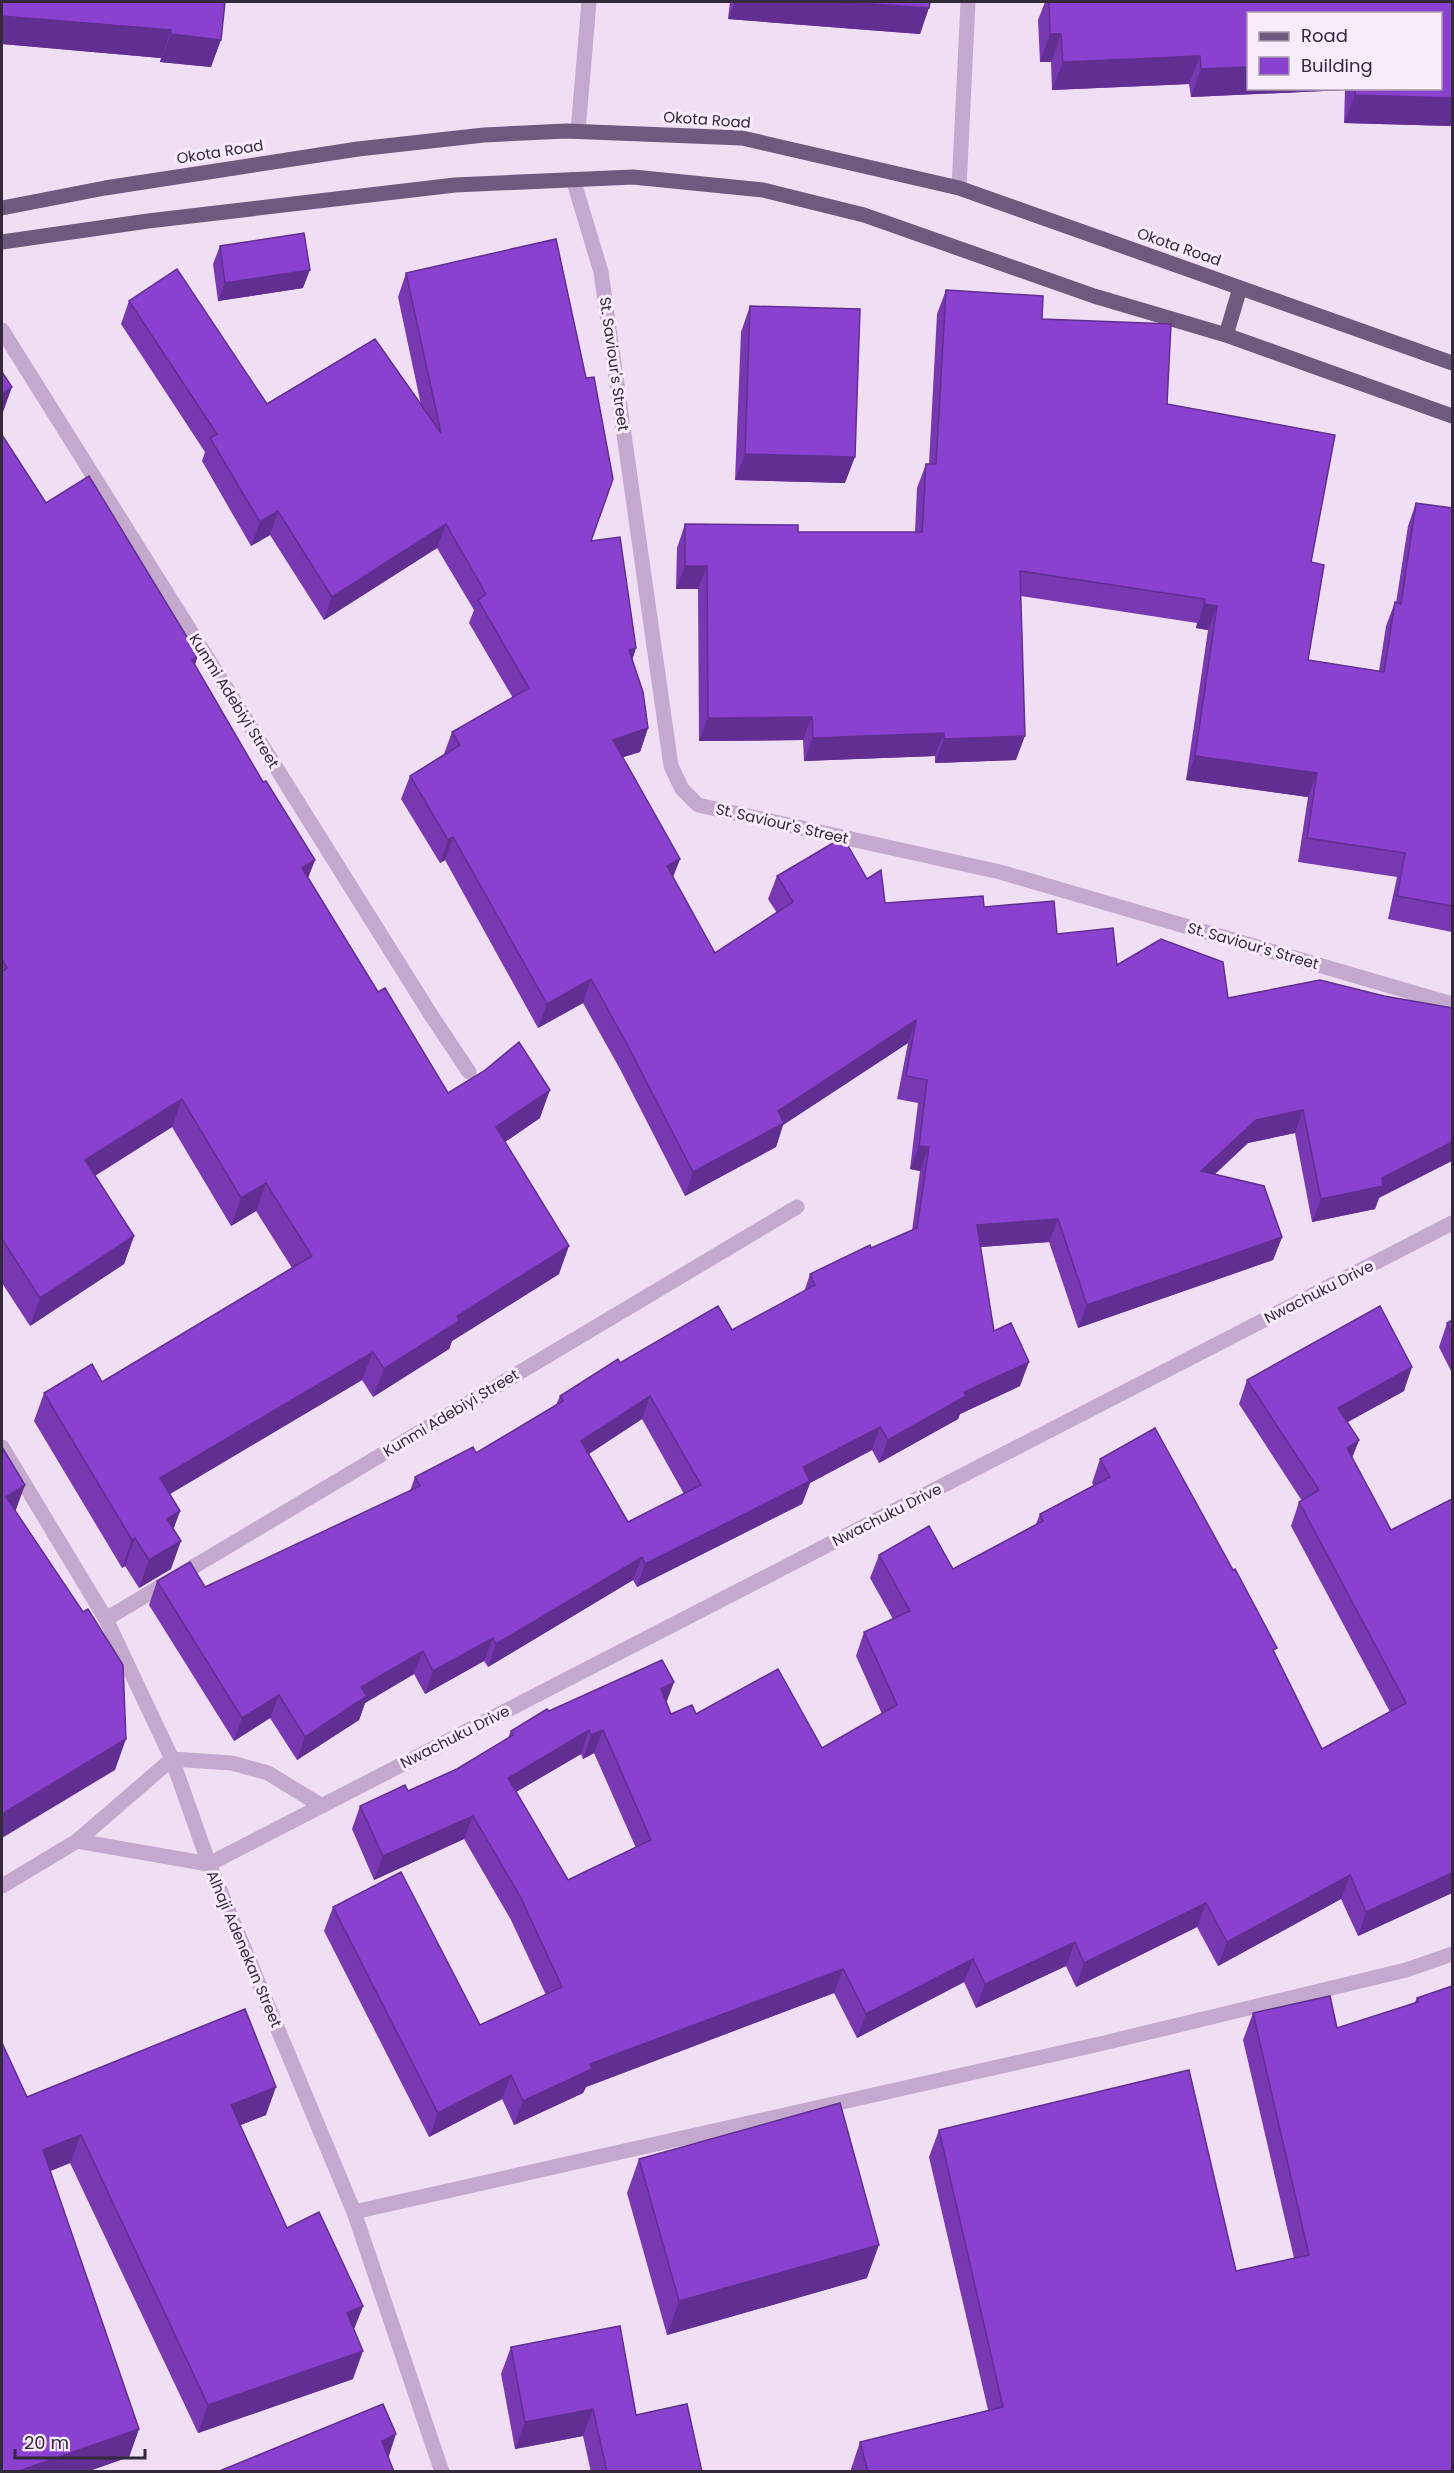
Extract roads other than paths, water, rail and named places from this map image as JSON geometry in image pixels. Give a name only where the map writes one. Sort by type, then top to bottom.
[{"type":"main road","name":"Okota Road","points":[[2,208],[105,188],[358,149],[484,135],[578,131],[742,138],[959,188],[1452,363]]},
{"type":"main road","points":[[2,242],[148,220],[455,184],[633,177],[763,190],[864,215],[1094,296],[1226,335],[1452,416]]},
{"type":"main road","points":[[1226,335],[1240,288]]},
{"type":"street","points":[[578,131],[589,2]]},
{"type":"street","points":[[959,188],[968,2]]},
{"type":"street","name":"St. Saviour's Street","points":[[573,179],[601,272],[671,766],[682,789],[698,805],[1000,872],[1452,1004]]},
{"type":"street","name":"Kunmi Adebiyi Street","points":[[2,330],[431,1015],[469,1071]]},
{"type":"street","name":"Kunmi Adebiyi Street","points":[[106,1619],[797,1207]]},
{"type":"street","name":"Nwachuku Drive","points":[[209,1864],[1452,1223]]},
{"type":"street","name":"Alhaji Adenekan Street","points":[[2,1447],[106,1619],[172,1760],[209,1864],[354,2212],[442,2472]]},
{"type":"street","points":[[2,1886],[77,1841],[172,1760],[232,1763],[268,1773],[322,1806]]},
{"type":"street","points":[[77,1841],[156,1857],[209,1864]]},
{"type":"street","points":[[354,2212],[1104,2043],[1406,1970],[1452,1954]]}]
